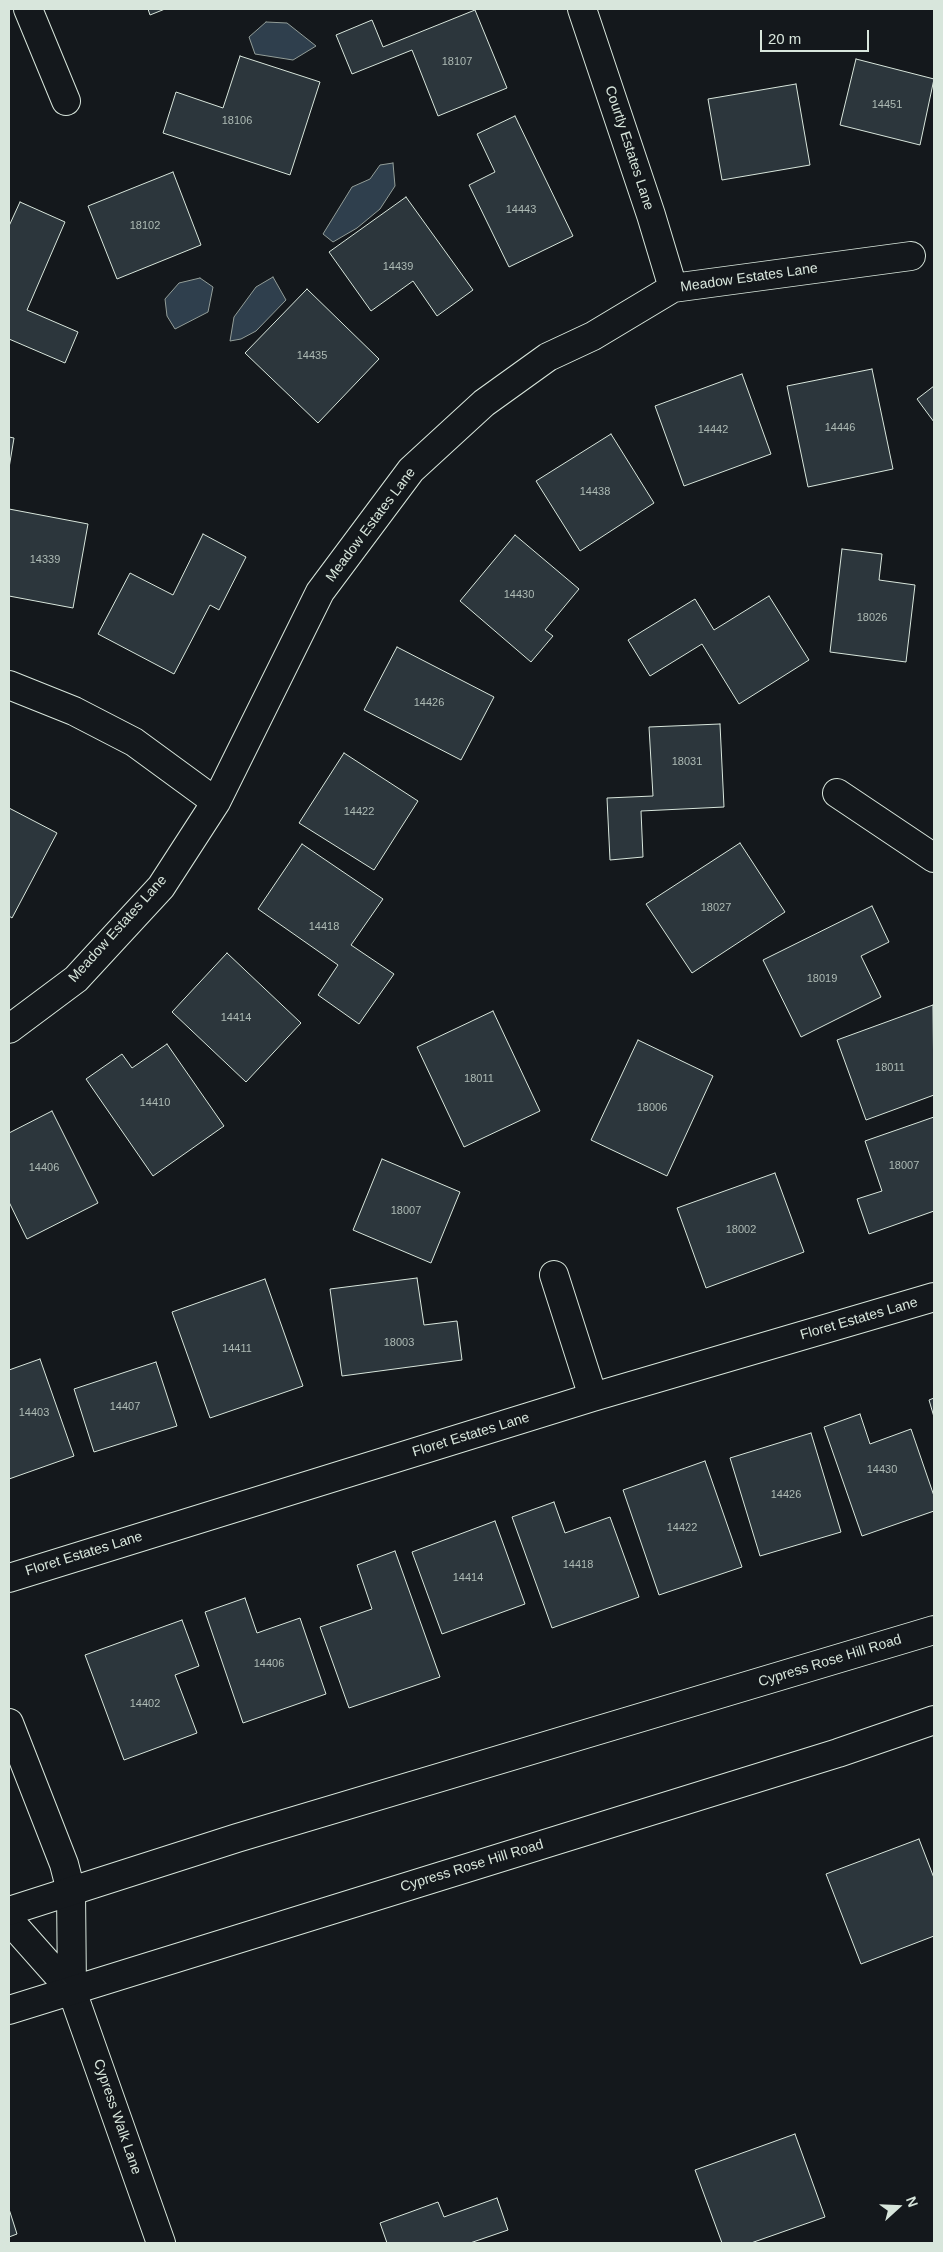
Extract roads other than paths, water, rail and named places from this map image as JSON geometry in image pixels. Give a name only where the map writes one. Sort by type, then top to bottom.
[{"type":"street","points":[[28,9],[66,101]]},
{"type":"street","name":"Courtly Estates Lane","points":[[582,9],[642,187],[673,288]]},
{"type":"street","name":"Meadow Estates Lane","points":[[9,1029],[76,979],[161,887],[216,802],[320,592],[411,470],[484,403],[548,357],[594,336],[673,288],[911,256]]},
{"type":"street","points":[[9,685],[74,711],[134,742],[216,802]]},
{"type":"street","points":[[837,793],[934,858]]},
{"type":"street","points":[[554,1275],[593,1397]]},
{"type":"street","name":"Floret Estates Lane","points":[[9,1578],[593,1397],[934,1297]]},
{"type":"street","name":"Cypress Rose Hill Road","points":[[9,1911],[256,1833],[934,1630]]},
{"type":"street","name":"Cypress Rose Hill Road","points":[[9,2010],[829,1756],[934,1720]]},
{"type":"street","name":"Cypress Walk Lane","points":[[9,1723],[64,1864],[71,1891],[72,1991],[161,2243]]},
{"type":"street","name":"Cypress Walk Lane","points":[[9,1920],[72,1991]]},
{"type":"water","points":[[266,22],[287,23],[316,46],[293,60],[255,54],[249,37]]},
{"type":"water","points":[[393,163],[395,186],[380,209],[357,228],[333,242],[323,234],[352,187],[370,179],[380,165]]},
{"type":"water","points":[[273,277],[286,300],[256,331],[241,339],[230,341],[234,317],[256,287]]},
{"type":"water","points":[[200,278],[213,287],[208,312],[175,329],[167,316],[165,299],[179,283]]}]
